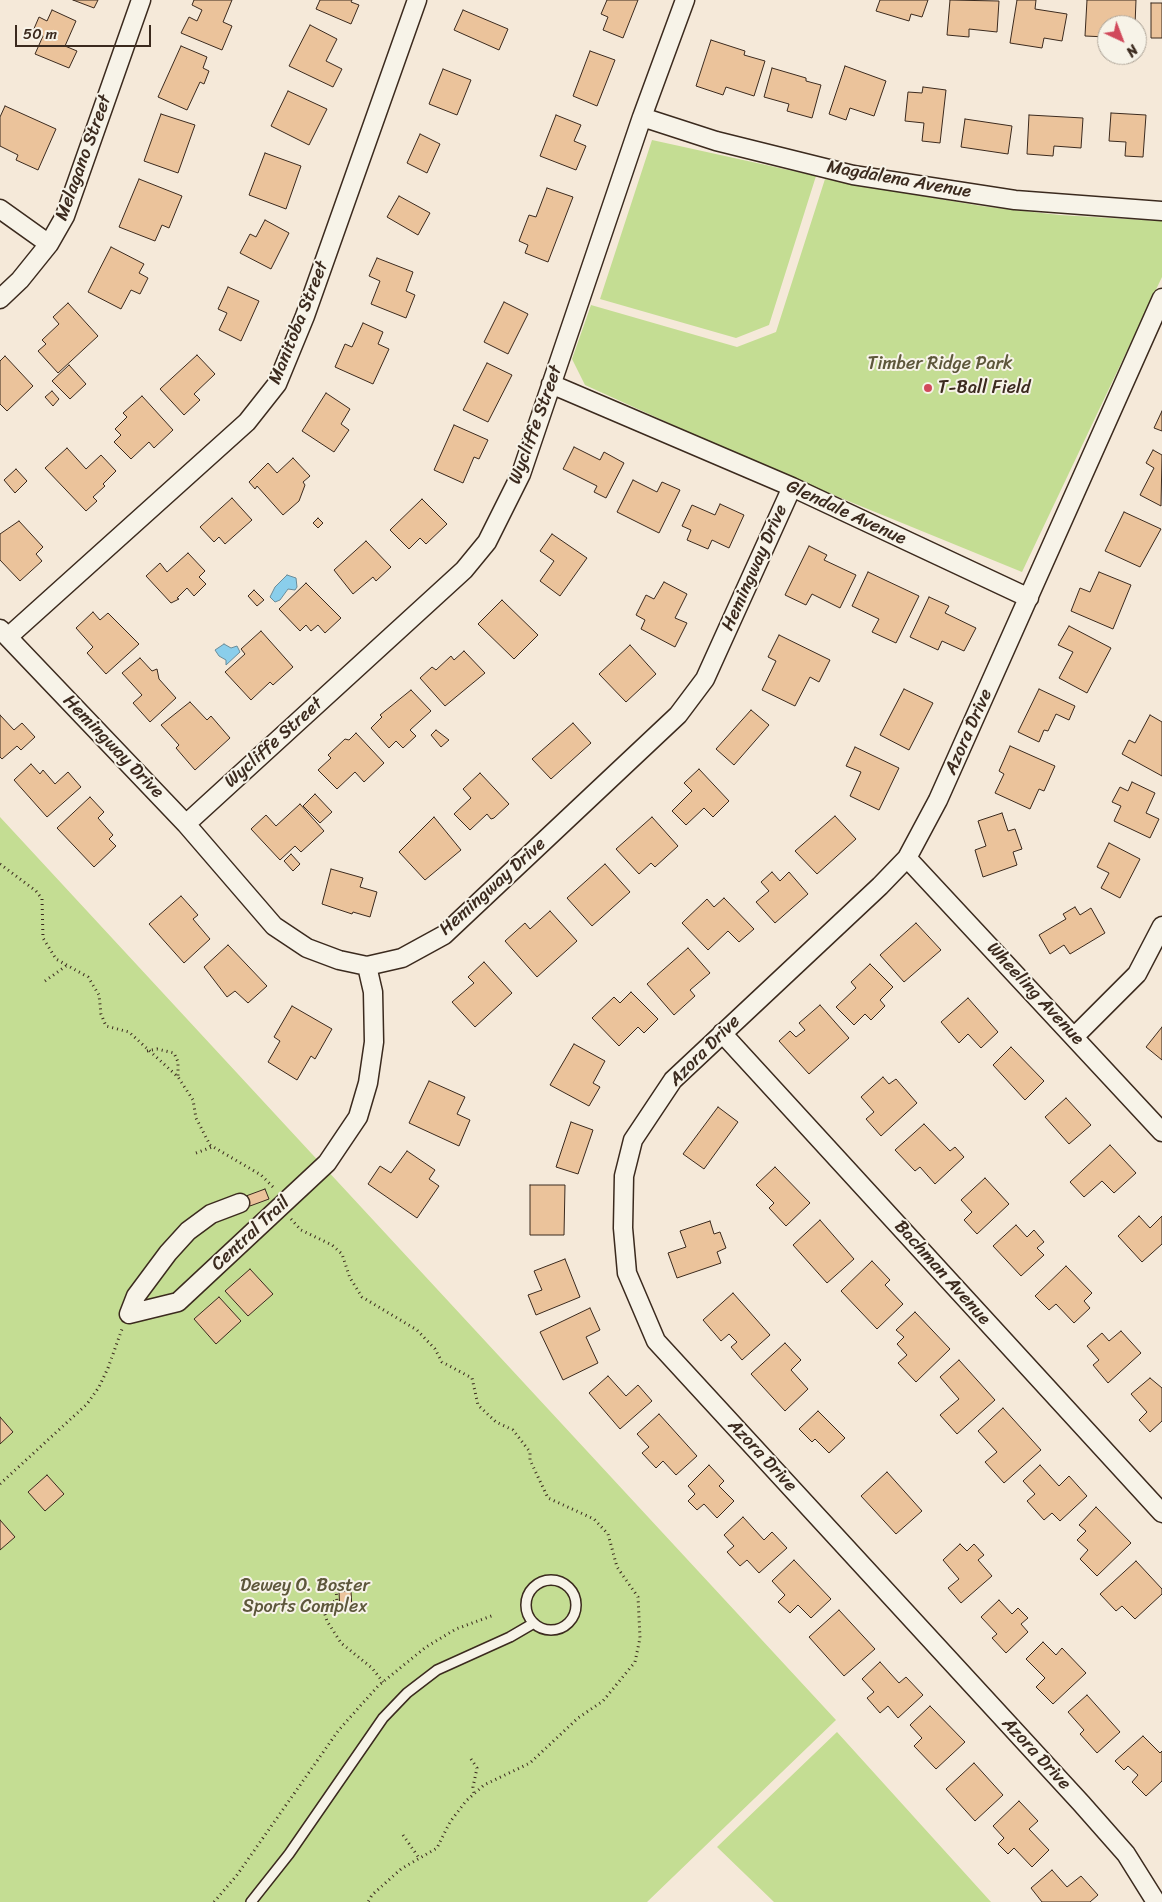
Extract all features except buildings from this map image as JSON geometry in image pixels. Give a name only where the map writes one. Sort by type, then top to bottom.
[{"type":"street","name":"Melagano Street","points":[[0,299],[20,280],[49,244],[65,216],[141,0]]},
{"type":"street","name":"Manitoba Street","points":[[4,633],[247,422],[277,384],[305,316],[417,0]]},
{"type":"street","name":"Wycliffe Street","points":[[186,824],[464,570],[486,542],[521,474],[642,117],[684,0]]},
{"type":"street","name":"Magdalena Avenue","points":[[642,117],[716,141],[853,175],[1014,200],[1162,211]]},
{"type":"street","points":[[0,209],[49,244]]},
{"type":"street","name":"Azora Drive","points":[[1156,1902],[1126,1854],[1081,1803],[656,1341],[626,1274],[623,1228],[624,1176],[633,1140],[673,1080],[880,886],[907,858],[938,800],[1162,298]]},
{"type":"street","name":"Glendale Avenue","points":[[551,384],[792,487],[1029,598]]},
{"type":"street","name":"Hemingway Drive","points":[[4,633],[186,824],[274,926],[307,948],[339,960],[368,966],[402,958],[444,935],[678,716],[705,679],[792,487]]},
{"type":"street","name":"Wheeling Avenue","points":[[907,858],[1075,1036],[1162,1132]]},
{"type":"street","points":[[1075,1036],[1137,974],[1162,926]]},
{"type":"street","name":"Central Trail","points":[[129,1314],[178,1302],[327,1163],[358,1117],[368,1082],[374,1042],[373,992],[368,966]]},
{"type":"street","name":"Bachman Avenue","points":[[722,1033],[1162,1513]]},
{"type":"street","name":"Central Trail","points":[[129,1314],[136,1296],[168,1253],[188,1231],[211,1214],[240,1203]]},
{"type":"lane","points":[[553,1580],[569,1588],[573,1593],[576,1606],[571,1619],[560,1628],[554,1629],[546,1629],[534,1623],[529,1616],[526,1606],[529,1593],[535,1586],[553,1580]]},
{"type":"lane","points":[[251,1902],[289,1854],[383,1718],[407,1693],[437,1670],[510,1637],[534,1623]]},
{"type":"path","points":[[0,864],[36,891],[42,899],[42,938],[56,959],[88,977],[99,995],[101,1014],[106,1026],[129,1032],[147,1051],[178,1077],[193,1100],[196,1118],[212,1146],[261,1175],[279,1193]]},
{"type":"path","points":[[45,981],[66,966]]},
{"type":"path","points":[[147,1051],[157,1049],[174,1052],[178,1062],[178,1077]]},
{"type":"path","points":[[196,1153],[212,1146]]},
{"type":"path","points":[[288,1215],[300,1230],[332,1245],[342,1254],[350,1278],[362,1297],[417,1330],[435,1349],[442,1362],[472,1378],[478,1405],[496,1422],[513,1430],[530,1452],[530,1460],[548,1498],[594,1519],[608,1534],[618,1567],[638,1597],[640,1638],[635,1662],[603,1701],[578,1718],[530,1764],[484,1785],[466,1801],[450,1822],[437,1848],[401,1869],[372,1895],[368,1902]]},
{"type":"path","points":[[0,1484],[87,1404],[105,1375],[129,1314]]},
{"type":"path","points":[[338,1609],[336,1589],[351,1587]]},
{"type":"path","points":[[337,1601],[326,1603],[324,1611],[326,1621],[341,1644],[372,1668],[382,1682]]},
{"type":"path","points":[[214,1902],[237,1875],[338,1731],[382,1682],[426,1647],[456,1629],[494,1615]]},
{"type":"path","points":[[471,1759],[477,1768],[473,1787],[474,1794]]},
{"type":"path","points":[[404,1835],[419,1858]]},
{"type":"green space","points":[[652,140],[816,176],[769,325],[736,338],[600,299]]},
{"type":"green space","name":"Timber Ridge Park","points":[[825,179],[981,206],[1059,215],[1162,221],[1162,277],[1022,572],[770,469],[585,385],[572,359],[591,305],[737,347],[776,332]]},
{"type":"green space","name":"Dewey O. Boster Sports Complex","points":[[0,817],[836,1720],[647,1902],[0,1902]]},
{"type":"green space","points":[[837,1732],[991,1902],[774,1902],[717,1847]]},
{"type":"water","points":[[287,575],[296,578],[297,587],[295,590],[288,589],[280,600],[275,602],[270,597],[275,587]]},
{"type":"water","points":[[224,644],[231,648],[237,646],[240,652],[226,665],[226,660],[219,656],[215,650]]},
{"type":"place","name":"T-Ball Field","points":[[928,388]]}]
